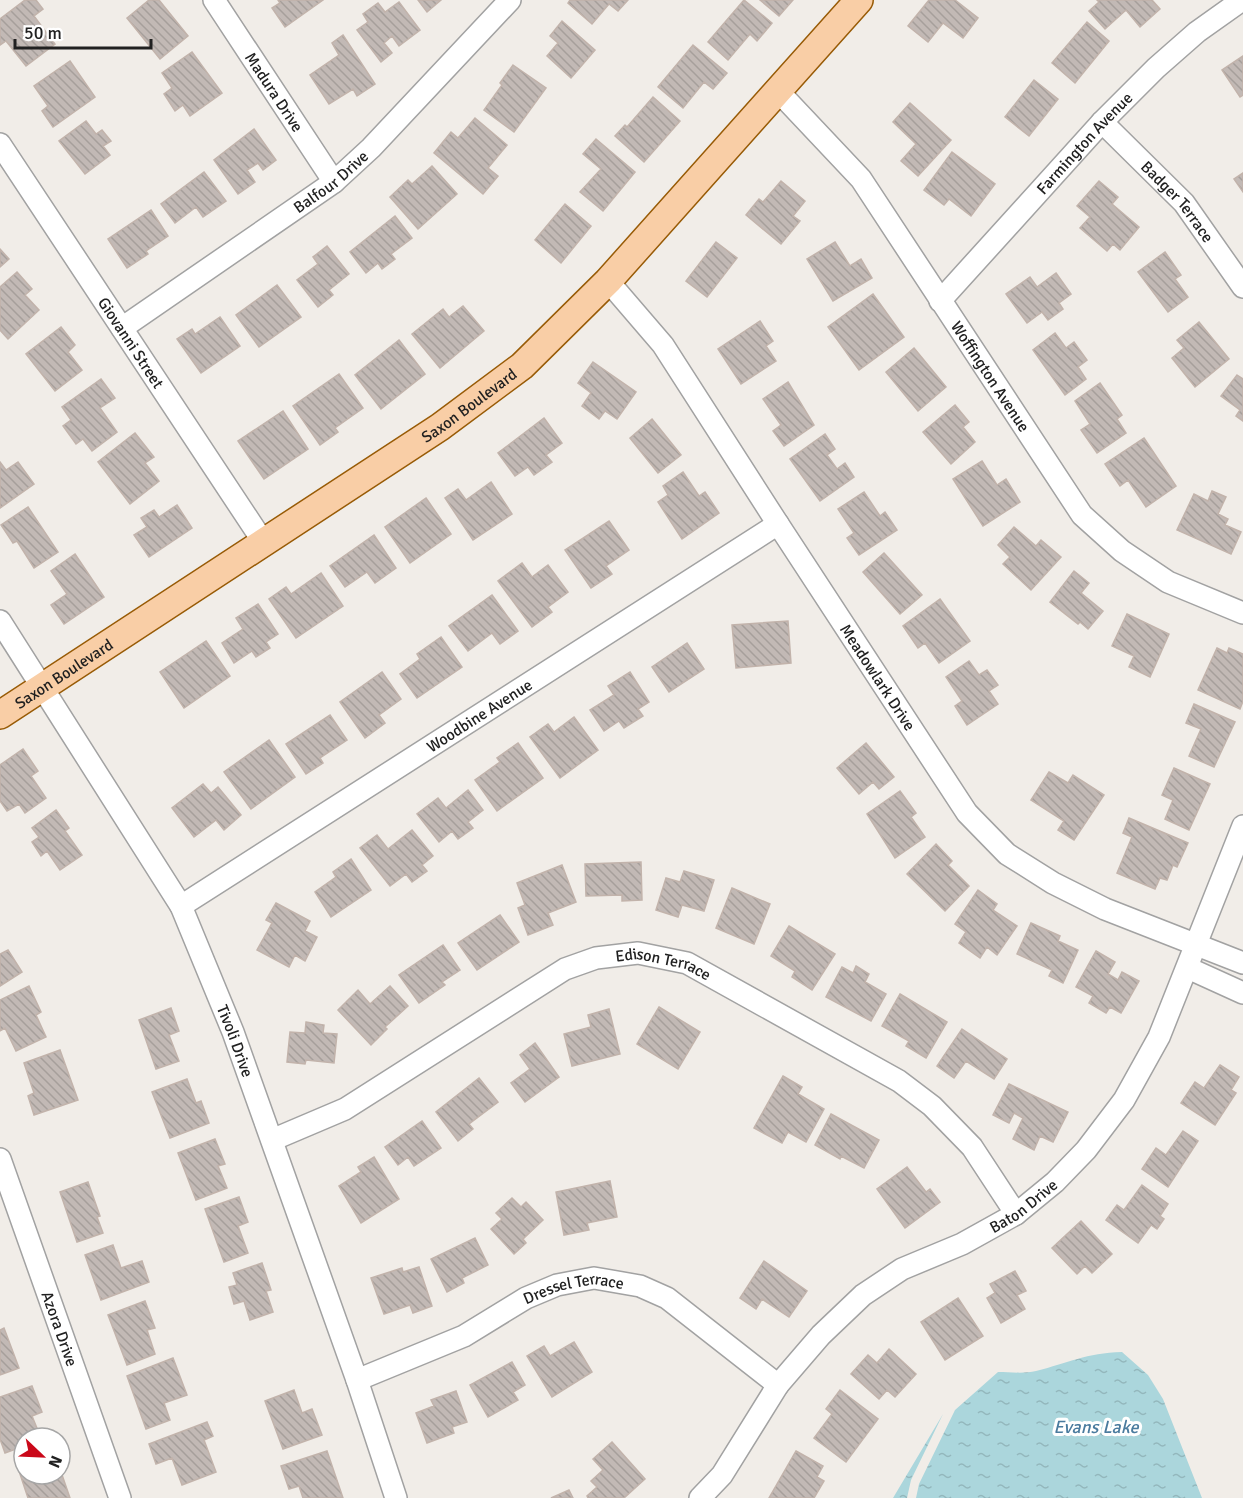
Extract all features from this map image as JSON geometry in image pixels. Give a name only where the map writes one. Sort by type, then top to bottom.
[{"type":"main road","name":"Saxon Boulevard","points":[[0,715],[440,427],[522,366],[608,281],[859,0]]},
{"type":"street","name":"Madura Drive","points":[[214,0],[334,182]]},
{"type":"street","name":"Balfour Drive","points":[[122,328],[334,182],[371,148],[510,0]]},
{"type":"street","name":"Farmington Avenue","points":[[940,301],[1102,122],[1156,68],[1197,32],[1242,0]]},
{"type":"street","name":"Woffington Avenue","points":[[778,91],[861,179],[1082,515],[1122,551],[1168,582],[1243,613]]},
{"type":"street","name":"Badger Terrace","points":[[1102,122],[1184,203],[1243,287]]},
{"type":"street","name":"Giovanni Street","points":[[0,144],[264,543]]},
{"type":"street","name":"Meadowlark Drive","points":[[608,281],[663,345],[967,813],[1007,854],[1053,883],[1106,909],[1243,963]]},
{"type":"street","name":"Woodbine Avenue","points":[[181,906],[778,524]]},
{"type":"street","name":"Tivoli Drive","points":[[0,621],[181,906],[212,976],[272,1140],[396,1498]]},
{"type":"street","name":"Baton Drive","points":[[700,1498],[722,1475],[778,1385],[821,1335],[863,1295],[902,1269],[962,1244],[1016,1214],[1055,1182],[1078,1158],[1124,1100],[1159,1037],[1243,826]]},
{"type":"street","name":"Edison Terrace","points":[[272,1140],[345,1109],[565,969],[596,958],[638,953],[687,963],[899,1081],[932,1106],[972,1147],[1016,1214]]},
{"type":"street","points":[[1188,968],[1243,993]]},
{"type":"street","name":"Azora Drive","points":[[0,1160],[120,1498]]},
{"type":"street","name":"Dressel Terrace","points":[[357,1380],[464,1336],[526,1299],[557,1285],[594,1278],[640,1286],[667,1298],[778,1385]]},
{"type":"water","name":"Evans Lake","points":[[1122,1352],[1148,1375],[1163,1399],[1202,1498],[916,1498],[919,1484],[955,1410],[998,1372],[1031,1372],[1087,1356]]},
{"type":"water","points":[[943,1414],[911,1480],[907,1498],[893,1498]]},
{"type":"building","points":[[25,0],[36,0],[43,9],[34,16],[55,44],[26,66],[6,41],[0,45],[0,19]]},
{"type":"building","points":[[149,0],[159,0],[188,36],[160,59],[127,18]]},
{"type":"building","points":[[278,0],[323,0],[285,27],[272,8],[280,3]]},
{"type":"building","points":[[418,0],[441,0],[427,12]]},
{"type":"building","points":[[570,0],[628,0],[618,11],[609,4],[592,24],[568,3]]},
{"type":"building","points":[[744,0],[772,23],[757,41],[750,34],[728,60],[708,42]]},
{"type":"building","points":[[760,0],[793,0],[779,16]]},
{"type":"building","points":[[929,0],[955,0],[978,18],[963,38],[943,23],[928,42],[908,26]]},
{"type":"building","points":[[1097,0],[1152,0],[1160,9],[1140,27],[1126,10],[1105,29],[1089,11],[1099,2]]},
{"type":"building","points":[[399,2],[420,30],[399,46],[392,36],[384,43],[392,53],[381,62],[357,30],[368,22],[363,14],[378,3],[385,12]]},
{"type":"building","points":[[562,21],[595,50],[571,78],[547,56],[558,43],[550,36]]},
{"type":"building","points":[[1087,22],[1109,41],[1075,83],[1052,63]]},
{"type":"building","points":[[343,35],[375,84],[357,96],[353,89],[329,104],[310,75],[339,55],[332,43]]},
{"type":"building","points":[[693,45],[727,73],[713,89],[704,82],[683,108],[658,87]]},
{"type":"building","points":[[192,52],[222,93],[190,116],[183,105],[175,111],[164,94],[172,88],[162,73]]},
{"type":"building","points":[[1243,56],[1243,95],[1240,97],[1222,70]]},
{"type":"building","points":[[70,61],[95,97],[53,127],[42,111],[48,106],[34,86]]},
{"type":"building","points":[[513,65],[546,88],[514,132],[484,110]]},
{"type":"building","points":[[1034,80],[1058,99],[1029,136],[1005,117]]},
{"type":"building","points":[[653,97],[680,121],[644,162],[615,136],[625,125],[627,127]]},
{"type":"building","points":[[910,103],[951,140],[918,176],[901,161],[916,144],[893,122]]},
{"type":"building","points":[[475,118],[507,145],[488,168],[498,176],[483,194],[434,153],[451,132],[458,138]]},
{"type":"building","points":[[86,121],[96,134],[102,130],[111,141],[103,146],[110,155],[85,174],[59,141]]},
{"type":"building","points":[[254,129],[276,160],[263,170],[258,163],[247,170],[255,182],[238,194],[214,160]]},
{"type":"building","points":[[596,139],[635,172],[603,211],[580,192],[601,169],[583,154]]},
{"type":"building","points":[[952,152],[995,184],[971,216],[949,199],[944,205],[924,190]]},
{"type":"building","points":[[432,166],[457,194],[418,229],[390,197],[408,180],[412,184]]},
{"type":"building","points":[[204,172],[226,201],[203,217],[196,207],[175,223],[161,204]]},
{"type":"building","points":[[1243,173],[1243,192],[1234,179]]},
{"type":"building","points":[[781,181],[805,201],[793,216],[800,221],[781,244],[746,215],[759,199],[763,202]]},
{"type":"building","points":[[1099,181],[1118,197],[1112,204],[1139,227],[1120,250],[1113,244],[1107,251],[1080,228],[1090,217],[1077,206]]},
{"type":"building","points":[[565,204],[591,226],[561,263],[535,240]]},
{"type":"building","points":[[151,210],[168,236],[146,251],[148,254],[127,268],[108,239]]},
{"type":"building","points":[[395,216],[412,238],[391,254],[395,259],[382,269],[378,263],[366,273],[350,252]]},
{"type":"building","points":[[716,242],[737,258],[707,297],[686,281]]},
{"type":"building","points":[[835,242],[850,266],[861,259],[872,278],[833,301],[807,259]]},
{"type":"building","points":[[327,246],[349,274],[329,290],[333,295],[318,307],[297,280],[318,264],[313,257]]},
{"type":"building","points":[[0,249],[9,259],[0,267]]},
{"type":"building","points":[[1165,252],[1181,275],[1175,279],[1188,297],[1168,312],[1138,272]]},
{"type":"building","points":[[17,272],[32,289],[25,295],[39,310],[8,339],[0,330],[0,287]]},
{"type":"building","points":[[1056,273],[1071,294],[1059,303],[1063,309],[1048,320],[1042,312],[1027,323],[1006,294],[1030,277],[1037,287]]},
{"type":"building","points":[[277,285],[301,317],[259,347],[236,315]]},
{"type":"building","points":[[873,294],[904,337],[859,370],[828,327]]},
{"type":"building","points":[[463,306],[484,331],[440,368],[412,334],[443,309],[449,317]]},
{"type":"building","points":[[220,317],[240,346],[201,373],[177,339],[192,329],[195,334]]},
{"type":"building","points":[[760,321],[773,341],[766,346],[776,361],[741,384],[718,349]]},
{"type":"building","points":[[1199,322],[1229,359],[1195,387],[1172,358],[1184,348],[1177,340]]},
{"type":"building","points":[[61,327],[75,345],[68,352],[82,370],[55,391],[26,354]]},
{"type":"building","points":[[1055,333],[1066,348],[1074,342],[1087,360],[1078,367],[1086,379],[1065,395],[1033,350]]},
{"type":"building","points":[[399,340],[425,374],[381,409],[355,375]]},
{"type":"building","points":[[914,348],[946,387],[918,411],[886,372]]},
{"type":"building","points":[[593,362],[636,392],[617,419],[605,411],[599,419],[582,406],[591,393],[578,383]]},
{"type":"building","points":[[339,374],[363,408],[335,428],[338,432],[320,445],[293,406]]},
{"type":"building","points":[[1237,375],[1243,379],[1243,421],[1236,416],[1240,410],[1221,396]]},
{"type":"building","points":[[101,379],[115,398],[100,408],[117,432],[92,451],[83,439],[76,444],[63,426],[71,420],[62,407]]},
{"type":"building","points":[[788,382],[814,425],[784,446],[773,431],[781,425],[763,399]]},
{"type":"building","points":[[1100,383],[1122,415],[1117,419],[1126,433],[1097,453],[1081,430],[1090,424],[1075,401]]},
{"type":"building","points":[[955,405],[969,422],[963,427],[975,442],[951,464],[923,432]]},
{"type":"building","points":[[283,411],[308,449],[264,479],[238,441]]},
{"type":"building","points":[[544,418],[562,443],[546,455],[552,462],[534,475],[528,467],[515,476],[498,453]]},
{"type":"building","points":[[652,419],[681,455],[658,473],[630,438]]},
{"type":"building","points":[[135,433],[154,457],[145,463],[159,481],[130,504],[98,462]]},
{"type":"building","points":[[825,434],[835,449],[827,455],[837,469],[845,463],[854,477],[820,501],[790,459]]},
{"type":"building","points":[[1144,438],[1176,486],[1146,507],[1128,480],[1120,486],[1105,464]]},
{"type":"building","points":[[982,461],[997,485],[1006,479],[1020,502],[983,526],[953,479]]},
{"type":"building","points":[[0,462],[6,470],[18,462],[34,484],[0,508]]},
{"type":"building","points":[[683,472],[699,496],[705,492],[719,513],[682,539],[658,502],[668,495],[663,486]]},
{"type":"building","points":[[491,482],[512,514],[473,540],[445,498],[458,489],[466,500]]},
{"type":"building","points":[[1212,491],[1226,497],[1218,514],[1228,519],[1225,525],[1241,532],[1231,554],[1177,530],[1194,494],[1208,501]]},
{"type":"building","points":[[864,492],[880,516],[885,512],[897,530],[859,555],[847,538],[854,533],[838,509]]},
{"type":"building","points":[[426,498],[451,534],[410,563],[385,527]]},
{"type":"building","points":[[177,505],[192,528],[149,557],[134,535],[147,527],[141,518],[154,510],[159,517]]},
{"type":"building","points":[[28,507],[58,552],[34,568],[17,541],[13,543],[1,525]]},
{"type":"building","points":[[609,521],[629,550],[606,566],[612,574],[591,588],[565,550]]},
{"type":"building","points":[[1014,527],[1036,546],[1041,540],[1061,557],[1031,590],[1003,564],[1010,557],[998,545]]},
{"type":"building","points":[[374,535],[396,568],[375,583],[367,572],[345,587],[330,566]]},
{"type":"building","points":[[884,553],[922,595],[900,614],[863,572]]},
{"type":"building","points":[[75,554],[104,597],[64,624],[51,605],[67,594],[51,571]]},
{"type":"building","points":[[522,563],[532,577],[548,565],[568,592],[548,607],[552,612],[532,627],[498,581]]},
{"type":"building","points":[[1074,571],[1089,583],[1081,593],[1103,611],[1088,629],[1050,602]]},
{"type":"building","points":[[321,573],[343,606],[296,638],[269,599],[286,587],[291,594]]},
{"type":"building","points":[[492,595],[518,631],[500,644],[492,633],[468,651],[449,626]]},
{"type":"building","points":[[940,599],[970,641],[939,663],[925,643],[918,648],[903,626]]},
{"type":"building","points":[[258,604],[278,634],[266,642],[270,648],[256,657],[252,651],[234,663],[222,643],[243,629],[236,618]]},
{"type":"building","points":[[1127,614],[1169,634],[1150,677],[1129,667],[1134,656],[1112,646]]},
{"type":"building","points":[[788,621],[791,663],[736,668],[732,625]]},
{"type":"building","points":[[441,637],[462,667],[417,698],[400,674],[420,659],[417,654]]},
{"type":"building","points":[[206,641],[230,676],[184,708],[160,672]]},
{"type":"building","points":[[687,643],[704,669],[669,692],[652,667]]},
{"type":"building","points":[[1217,648],[1227,653],[1229,648],[1243,654],[1243,701],[1240,709],[1198,690]]},
{"type":"building","points":[[969,661],[979,675],[987,670],[998,685],[989,691],[998,704],[967,725],[955,706],[962,701],[946,677]]},
{"type":"building","points":[[382,672],[401,699],[379,715],[385,723],[365,738],[340,702]]},
{"type":"building","points":[[630,672],[649,702],[638,709],[643,716],[624,728],[619,721],[604,731],[590,710],[614,695],[608,686]]},
{"type":"building","points":[[1194,704],[1235,722],[1214,767],[1189,756],[1201,729],[1186,723]]},
{"type":"building","points":[[330,715],[347,740],[320,758],[323,763],[306,774],[286,744]]},
{"type":"building","points":[[574,717],[598,750],[560,778],[530,737],[548,724],[554,732]]},
{"type":"building","points":[[269,740],[295,777],[251,809],[224,772]]},
{"type":"building","points":[[518,743],[543,778],[497,811],[475,780],[500,762],[497,758]]},
{"type":"building","points":[[866,743],[894,777],[879,789],[873,782],[859,794],[837,768]]},
{"type":"building","points":[[23,749],[38,771],[31,776],[46,798],[25,813],[19,804],[7,811],[0,801],[0,765]]},
{"type":"building","points":[[1174,768],[1210,784],[1189,830],[1165,819],[1173,800],[1162,795]]},
{"type":"building","points":[[1049,772],[1068,783],[1073,775],[1104,795],[1074,840],[1058,830],[1064,821],[1031,800]]},
{"type":"building","points":[[203,784],[211,793],[218,787],[241,815],[224,830],[216,820],[194,837],[172,808]]},
{"type":"building","points":[[468,790],[483,810],[468,822],[473,828],[458,839],[452,831],[439,842],[417,814],[438,798],[446,808]]},
{"type":"building","points":[[900,791],[916,813],[911,817],[925,837],[895,858],[867,814]]},
{"type":"building","points":[[56,810],[69,828],[65,831],[82,855],[60,870],[47,851],[41,856],[32,842],[39,837],[32,828]]},
{"type":"building","points":[[1129,818],[1188,843],[1177,867],[1173,865],[1167,880],[1160,878],[1155,889],[1117,873],[1132,837],[1123,833]]},
{"type":"building","points":[[412,830],[433,856],[422,865],[427,871],[412,882],[406,874],[390,886],[360,848],[377,835],[388,849]]},
{"type":"building","points":[[936,844],[952,861],[948,865],[969,886],[945,911],[907,874]]},
{"type":"building","points":[[351,859],[371,890],[331,917],[315,892],[336,877],[333,872]]},
{"type":"building","points":[[641,862],[642,900],[622,901],[622,895],[586,896],[585,864]]},
{"type":"building","points":[[562,865],[576,902],[548,913],[553,925],[528,935],[518,908],[525,905],[517,883]]},
{"type":"building","points":[[684,871],[714,880],[704,911],[682,905],[678,917],[656,910],[666,878],[680,882]]},
{"type":"building","points":[[732,888],[770,904],[754,944],[716,928]]},
{"type":"building","points":[[978,890],[997,904],[993,910],[1017,926],[997,955],[987,947],[980,958],[959,943],[966,932],[955,924]]},
{"type":"building","points":[[276,903],[310,921],[305,931],[317,937],[305,961],[295,955],[289,967],[257,950],[272,923],[266,920]]},
{"type":"building","points":[[500,915],[519,942],[477,970],[458,943]]},
{"type":"building","points":[[1031,923],[1060,936],[1058,941],[1078,950],[1063,983],[1049,976],[1052,970],[1017,954]]},
{"type":"building","points":[[789,926],[835,954],[812,990],[792,977],[795,971],[771,956]]},
{"type":"building","points":[[443,945],[460,970],[442,982],[445,985],[419,1003],[399,975]]},
{"type":"building","points":[[8,950],[22,972],[0,986],[0,954]]},
{"type":"building","points":[[1096,951],[1115,962],[1108,974],[1118,980],[1122,972],[1139,981],[1121,1013],[1110,1007],[1106,1013],[1089,1003],[1093,996],[1076,987]]},
{"type":"building","points":[[856,966],[869,974],[865,982],[886,994],[871,1021],[826,997],[842,967],[853,973]]},
{"type":"building","points":[[29,986],[41,1012],[36,1015],[46,1037],[16,1051],[5,1028],[0,1031],[0,1000]]},
{"type":"building","points":[[390,986],[408,1006],[385,1027],[387,1029],[371,1045],[338,1010],[358,990],[370,1004]]},
{"type":"building","points":[[900,994],[947,1022],[926,1058],[906,1046],[909,1041],[882,1026]]},
{"type":"building","points":[[659,1007],[700,1032],[678,1069],[637,1044]]},
{"type":"building","points":[[171,1008],[179,1031],[169,1035],[179,1061],[156,1069],[139,1020]]},
{"type":"building","points":[[609,1009],[620,1054],[572,1066],[564,1034],[591,1027],[588,1015]]},
{"type":"building","points":[[306,1022],[324,1025],[323,1033],[337,1034],[334,1063],[306,1060],[305,1064],[287,1062],[290,1032],[305,1033]]},
{"type":"building","points":[[962,1029],[1007,1059],[994,1079],[966,1061],[954,1078],[937,1066]]},
{"type":"building","points":[[535,1043],[559,1077],[525,1102],[511,1083],[530,1069],[520,1055]]},
{"type":"building","points":[[60,1050],[78,1100],[34,1115],[28,1096],[34,1093],[24,1063]]},
{"type":"building","points":[[1220,1065],[1239,1077],[1231,1090],[1236,1093],[1215,1125],[1181,1103],[1195,1082],[1204,1088]]},
{"type":"building","points":[[783,1076],[802,1087],[798,1094],[824,1109],[806,1142],[788,1132],[782,1143],[754,1128]]},
{"type":"building","points":[[479,1078],[498,1102],[469,1124],[473,1129],[458,1141],[436,1112]]},
{"type":"building","points":[[187,1079],[196,1103],[201,1101],[209,1123],[170,1138],[152,1092]]},
{"type":"building","points":[[1009,1084],[1068,1112],[1053,1142],[1040,1136],[1034,1150],[1013,1139],[1023,1118],[1014,1113],[1009,1123],[993,1115]]},
{"type":"building","points":[[831,1114],[879,1140],[864,1168],[841,1156],[840,1159],[815,1145]]},
{"type":"building","points":[[422,1121],[441,1148],[414,1166],[408,1157],[398,1165],[385,1147]]},
{"type":"building","points":[[1183,1131],[1198,1141],[1168,1187],[1142,1169],[1156,1148],[1166,1155]]},
{"type":"building","points":[[215,1139],[225,1164],[218,1166],[227,1188],[196,1200],[178,1153]]},
{"type":"building","points":[[374,1157],[399,1199],[361,1223],[339,1186],[361,1172],[358,1167]]},
{"type":"building","points":[[907,1167],[926,1192],[930,1189],[940,1202],[905,1228],[877,1189]]},
{"type":"building","points":[[610,1181],[617,1217],[587,1223],[589,1230],[564,1235],[556,1192]]},
{"type":"building","points":[[88,1182],[100,1216],[97,1217],[103,1233],[77,1242],[60,1192]]},
{"type":"building","points":[[1142,1185],[1168,1204],[1160,1216],[1164,1219],[1157,1229],[1151,1225],[1138,1243],[1106,1220],[1117,1205],[1124,1210]]},
{"type":"building","points":[[239,1197],[248,1222],[238,1226],[248,1253],[224,1262],[205,1209]]},
{"type":"building","points":[[512,1198],[521,1207],[526,1202],[543,1220],[523,1239],[526,1243],[514,1254],[491,1229],[502,1219],[496,1213]]},
{"type":"building","points":[[1081,1221],[1112,1254],[1092,1273],[1085,1266],[1077,1274],[1052,1248]]},
{"type":"building","points":[[475,1238],[488,1265],[462,1278],[464,1283],[447,1292],[431,1259]]},
{"type":"building","points":[[113,1245],[121,1268],[142,1261],[149,1282],[101,1300],[85,1255]]},
{"type":"building","points":[[764,1261],[807,1291],[789,1317],[762,1299],[756,1309],[740,1298]]},
{"type":"building","points":[[262,1263],[271,1290],[266,1291],[273,1312],[250,1320],[244,1301],[234,1304],[229,1287],[237,1285],[233,1273]]},
{"type":"building","points":[[419,1267],[432,1306],[413,1313],[410,1305],[384,1314],[371,1278],[402,1268],[403,1272]]},
{"type":"building","points":[[1015,1271],[1026,1291],[1017,1295],[1025,1309],[1001,1323],[987,1298],[995,1293],[990,1284]]},
{"type":"building","points":[[958,1298],[983,1336],[945,1360],[921,1322]]},
{"type":"building","points":[[145,1301],[155,1328],[147,1330],[155,1354],[127,1365],[108,1315]]},
{"type":"building","points":[[4,1328],[19,1368],[0,1375],[0,1330]]},
{"type":"building","points":[[574,1342],[592,1372],[552,1397],[527,1356],[544,1346],[550,1356]]},
{"type":"building","points":[[889,1349],[916,1374],[895,1397],[887,1390],[879,1399],[851,1374],[868,1355],[877,1363]]},
{"type":"building","points":[[173,1358],[187,1395],[164,1403],[170,1420],[146,1429],[127,1376]]},
{"type":"building","points":[[512,1362],[525,1385],[513,1392],[518,1400],[488,1417],[470,1385]]},
{"type":"building","points":[[32,1386],[42,1412],[32,1416],[36,1426],[12,1426],[12,1450],[5,1453],[0,1439],[0,1397]]},
{"type":"building","points":[[294,1390],[302,1413],[312,1409],[322,1435],[283,1449],[265,1401]]},
{"type":"building","points":[[840,1390],[878,1419],[846,1462],[814,1438],[832,1414],[826,1409]]},
{"type":"building","points":[[456,1391],[467,1422],[452,1427],[454,1433],[427,1443],[416,1413],[434,1406],[431,1400]]},
{"type":"building","points":[[207,1422],[213,1436],[204,1440],[216,1472],[182,1485],[172,1458],[156,1464],[149,1444]]},
{"type":"building","points":[[612,1442],[645,1479],[624,1498],[588,1498],[587,1496],[597,1487],[591,1481],[603,1470],[593,1459]]},
{"type":"building","points":[[327,1451],[343,1498],[303,1498],[299,1486],[289,1489],[281,1466]]},
{"type":"building","points":[[796,1451],[823,1466],[817,1477],[824,1481],[814,1498],[769,1498]]},
{"type":"building","points":[[24,1486],[66,1486],[70,1498],[28,1498]]},
{"type":"building","points":[[569,1490],[573,1498],[551,1498]]}]
